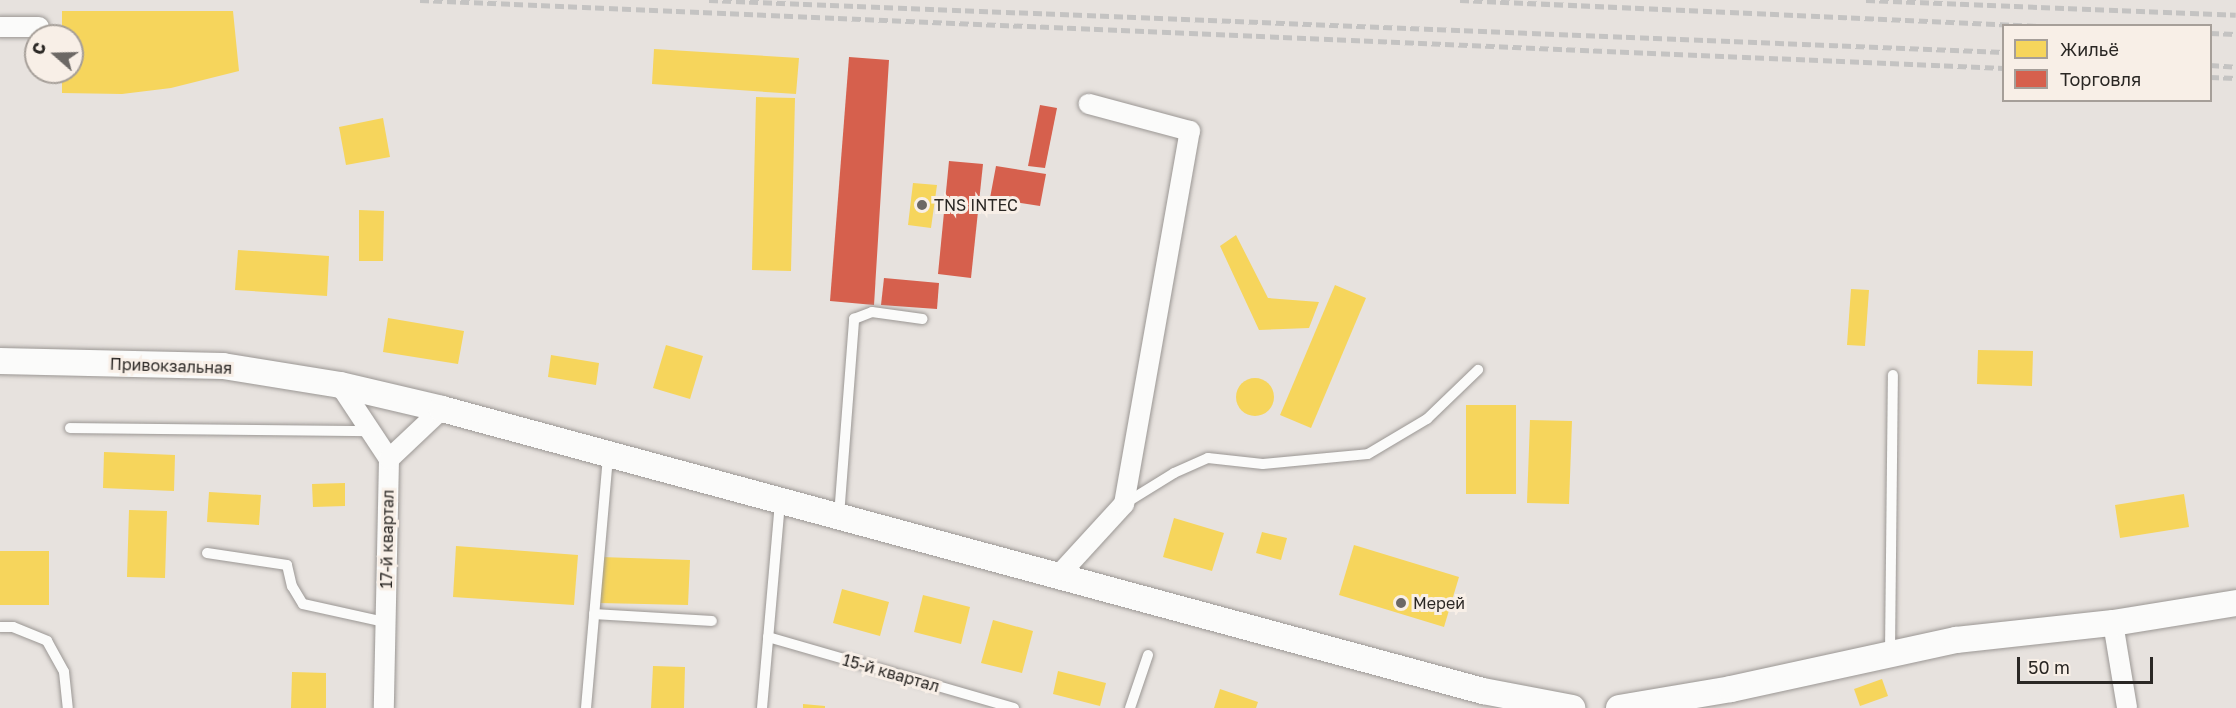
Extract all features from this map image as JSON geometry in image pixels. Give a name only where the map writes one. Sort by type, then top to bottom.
[{"type":"street","points":[[0,27],[24,27]]},
{"type":"street","points":[[1058,576],[1124,504],[1190,131],[1089,104]]},
{"type":"street","name":"Привокзальная","points":[[0,361],[223,366],[340,385],[442,409],[1483,691],[1545,705],[1572,708]]},
{"type":"street","points":[[340,385],[389,459],[442,409]]},
{"type":"street","name":"17-й квартал","points":[[384,708],[389,459]]},
{"type":"street","points":[[1619,708],[1731,689],[1956,639],[2112,623],[2236,603]]},
{"type":"street","points":[[2112,623],[2127,708]]},
{"type":"lane","points":[[839,516],[854,319],[872,312],[923,319]]},
{"type":"lane","points":[[1124,504],[1174,473],[1208,458],[1263,464],[1368,454],[1427,419],[1478,370]]},
{"type":"lane","points":[[1890,652],[1893,375]]},
{"type":"lane","points":[[70,428],[370,431]]},
{"type":"lane","points":[[586,708],[608,454]]},
{"type":"lane","points":[[762,708],[780,500]]},
{"type":"lane","points":[[207,553],[287,565],[292,586],[303,604],[385,622]]},
{"type":"lane","points":[[594,614],[712,621]]},
{"type":"lane","points":[[0,627],[14,627],[47,641],[64,672],[68,708]]},
{"type":"lane","name":"15-й квартал","points":[[768,638],[1014,708]]},
{"type":"lane","points":[[1130,708],[1148,655]]},
{"type":"building: Жильё","points":[[62,11],[233,11],[239,71],[171,88],[122,94],[62,93],[62,84],[84,84],[84,24],[62,24]]},
{"type":"building: Жильё","points":[[654,49],[799,58],[796,94],[652,84]]},
{"type":"building: Жильё","points":[[756,97],[795,98],[791,271],[752,270]]},
{"type":"building: Жильё","points":[[383,118],[390,157],[346,165],[339,127]]},
{"type":"building: Жильё","name":"TNS INTEC","points":[[913,183],[937,185],[931,228],[908,225]]},
{"type":"building: Жильё","points":[[359,210],[384,211],[383,261],[359,261]]},
{"type":"building: Жильё","points":[[1236,235],[1268,298],[1319,302],[1309,328],[1259,330],[1220,246]]},
{"type":"building: Жильё","points":[[238,250],[329,256],[327,296],[235,290]]},
{"type":"building: Жильё","points":[[1335,285],[1366,298],[1311,428],[1280,415]]},
{"type":"building: Жильё","points":[[1851,289],[1869,290],[1865,346],[1847,345]]},
{"type":"building: Жильё","points":[[388,318],[464,331],[458,364],[383,352]]},
{"type":"building: Жильё","points":[[666,345],[703,356],[690,399],[653,388]]},
{"type":"building: Жильё","points":[[1978,350],[2033,351],[2032,386],[1977,384]]},
{"type":"building: Жильё","points":[[551,355],[599,363],[596,385],[548,377]]},
{"type":"building: Жильё","points":[[1255,378],[1268,384],[1274,397],[1268,410],[1255,416],[1242,410],[1236,397],[1242,384]]},
{"type":"building: Жильё","points":[[1466,405],[1516,405],[1516,494],[1466,494]]},
{"type":"building: Жильё","points":[[1530,420],[1572,421],[1569,504],[1527,503]]},
{"type":"building: Жильё","points":[[104,452],[175,455],[174,491],[103,488]]},
{"type":"building: Жильё","points":[[345,483],[345,506],[313,507],[312,484]]},
{"type":"building: Жильё","points":[[209,492],[261,495],[259,525],[207,522]]},
{"type":"building: Жильё","points":[[2184,494],[2189,527],[2120,538],[2115,505]]},
{"type":"building: Жильё","points":[[129,510],[167,511],[165,578],[127,577]]},
{"type":"building: Жильё","points":[[1174,518],[1224,533],[1212,571],[1163,557]]},
{"type":"building: Жильё","points":[[1262,532],[1287,538],[1281,560],[1256,553]]},
{"type":"building: Жильё","points":[[1354,545],[1459,577],[1444,627],[1339,595]]},
{"type":"building: Жильё","points":[[456,546],[578,555],[574,605],[453,597]]},
{"type":"building: Жильё","points":[[0,551],[49,551],[49,605],[0,605]]},
{"type":"building: Жильё","points":[[601,557],[690,560],[688,605],[600,603]]},
{"type":"building: Жильё","points":[[842,589],[889,602],[880,636],[833,623]]},
{"type":"building: Жильё","points":[[923,595],[970,607],[961,644],[914,632]]},
{"type":"building: Жильё","points":[[993,620],[1033,631],[1022,673],[981,663]]},
{"type":"building: Жильё","points":[[653,666],[685,667],[684,708],[651,708]]},
{"type":"building: Жильё","points":[[1058,671],[1106,683],[1100,706],[1053,694]]},
{"type":"building: Жильё","points":[[292,672],[326,673],[326,708],[291,708]]},
{"type":"building: Жильё","points":[[1882,679],[1888,696],[1860,706],[1854,689]]},
{"type":"building: Жильё","points":[[1220,689],[1258,702],[1256,708],[1214,708]]},
{"type":"building: Жильё","points":[[803,704],[825,706],[825,708],[803,708]]},
{"type":"building: Торговля","points":[[849,57],[889,60],[874,305],[830,301]]},
{"type":"building: Торговля","points":[[1040,105],[1057,108],[1045,168],[1028,166]]},
{"type":"building: Торговля","points":[[949,161],[983,164],[971,278],[938,274]]},
{"type":"building: Торговля","points":[[996,166],[1046,174],[1040,206],[990,198]]},
{"type":"building: Торговля","points":[[884,278],[939,283],[937,309],[881,305]]},
{"type":"railway","points":[[420,0],[2002,68]]},
{"type":"railway","points":[[709,0],[2002,52]]},
{"type":"railway","points":[[1460,0],[2002,24]]},
{"type":"railway","points":[[1866,0],[2236,15]]},
{"type":"railway","points":[[2212,33],[2236,34]]},
{"type":"railway","points":[[2212,65],[2236,67]]},
{"type":"railway","points":[[2212,77],[2236,78]]},
{"type":"place","name":"TNS INTEC","points":[[922,205]]},
{"type":"place","name":"Мерей","points":[[1401,603]]}]
